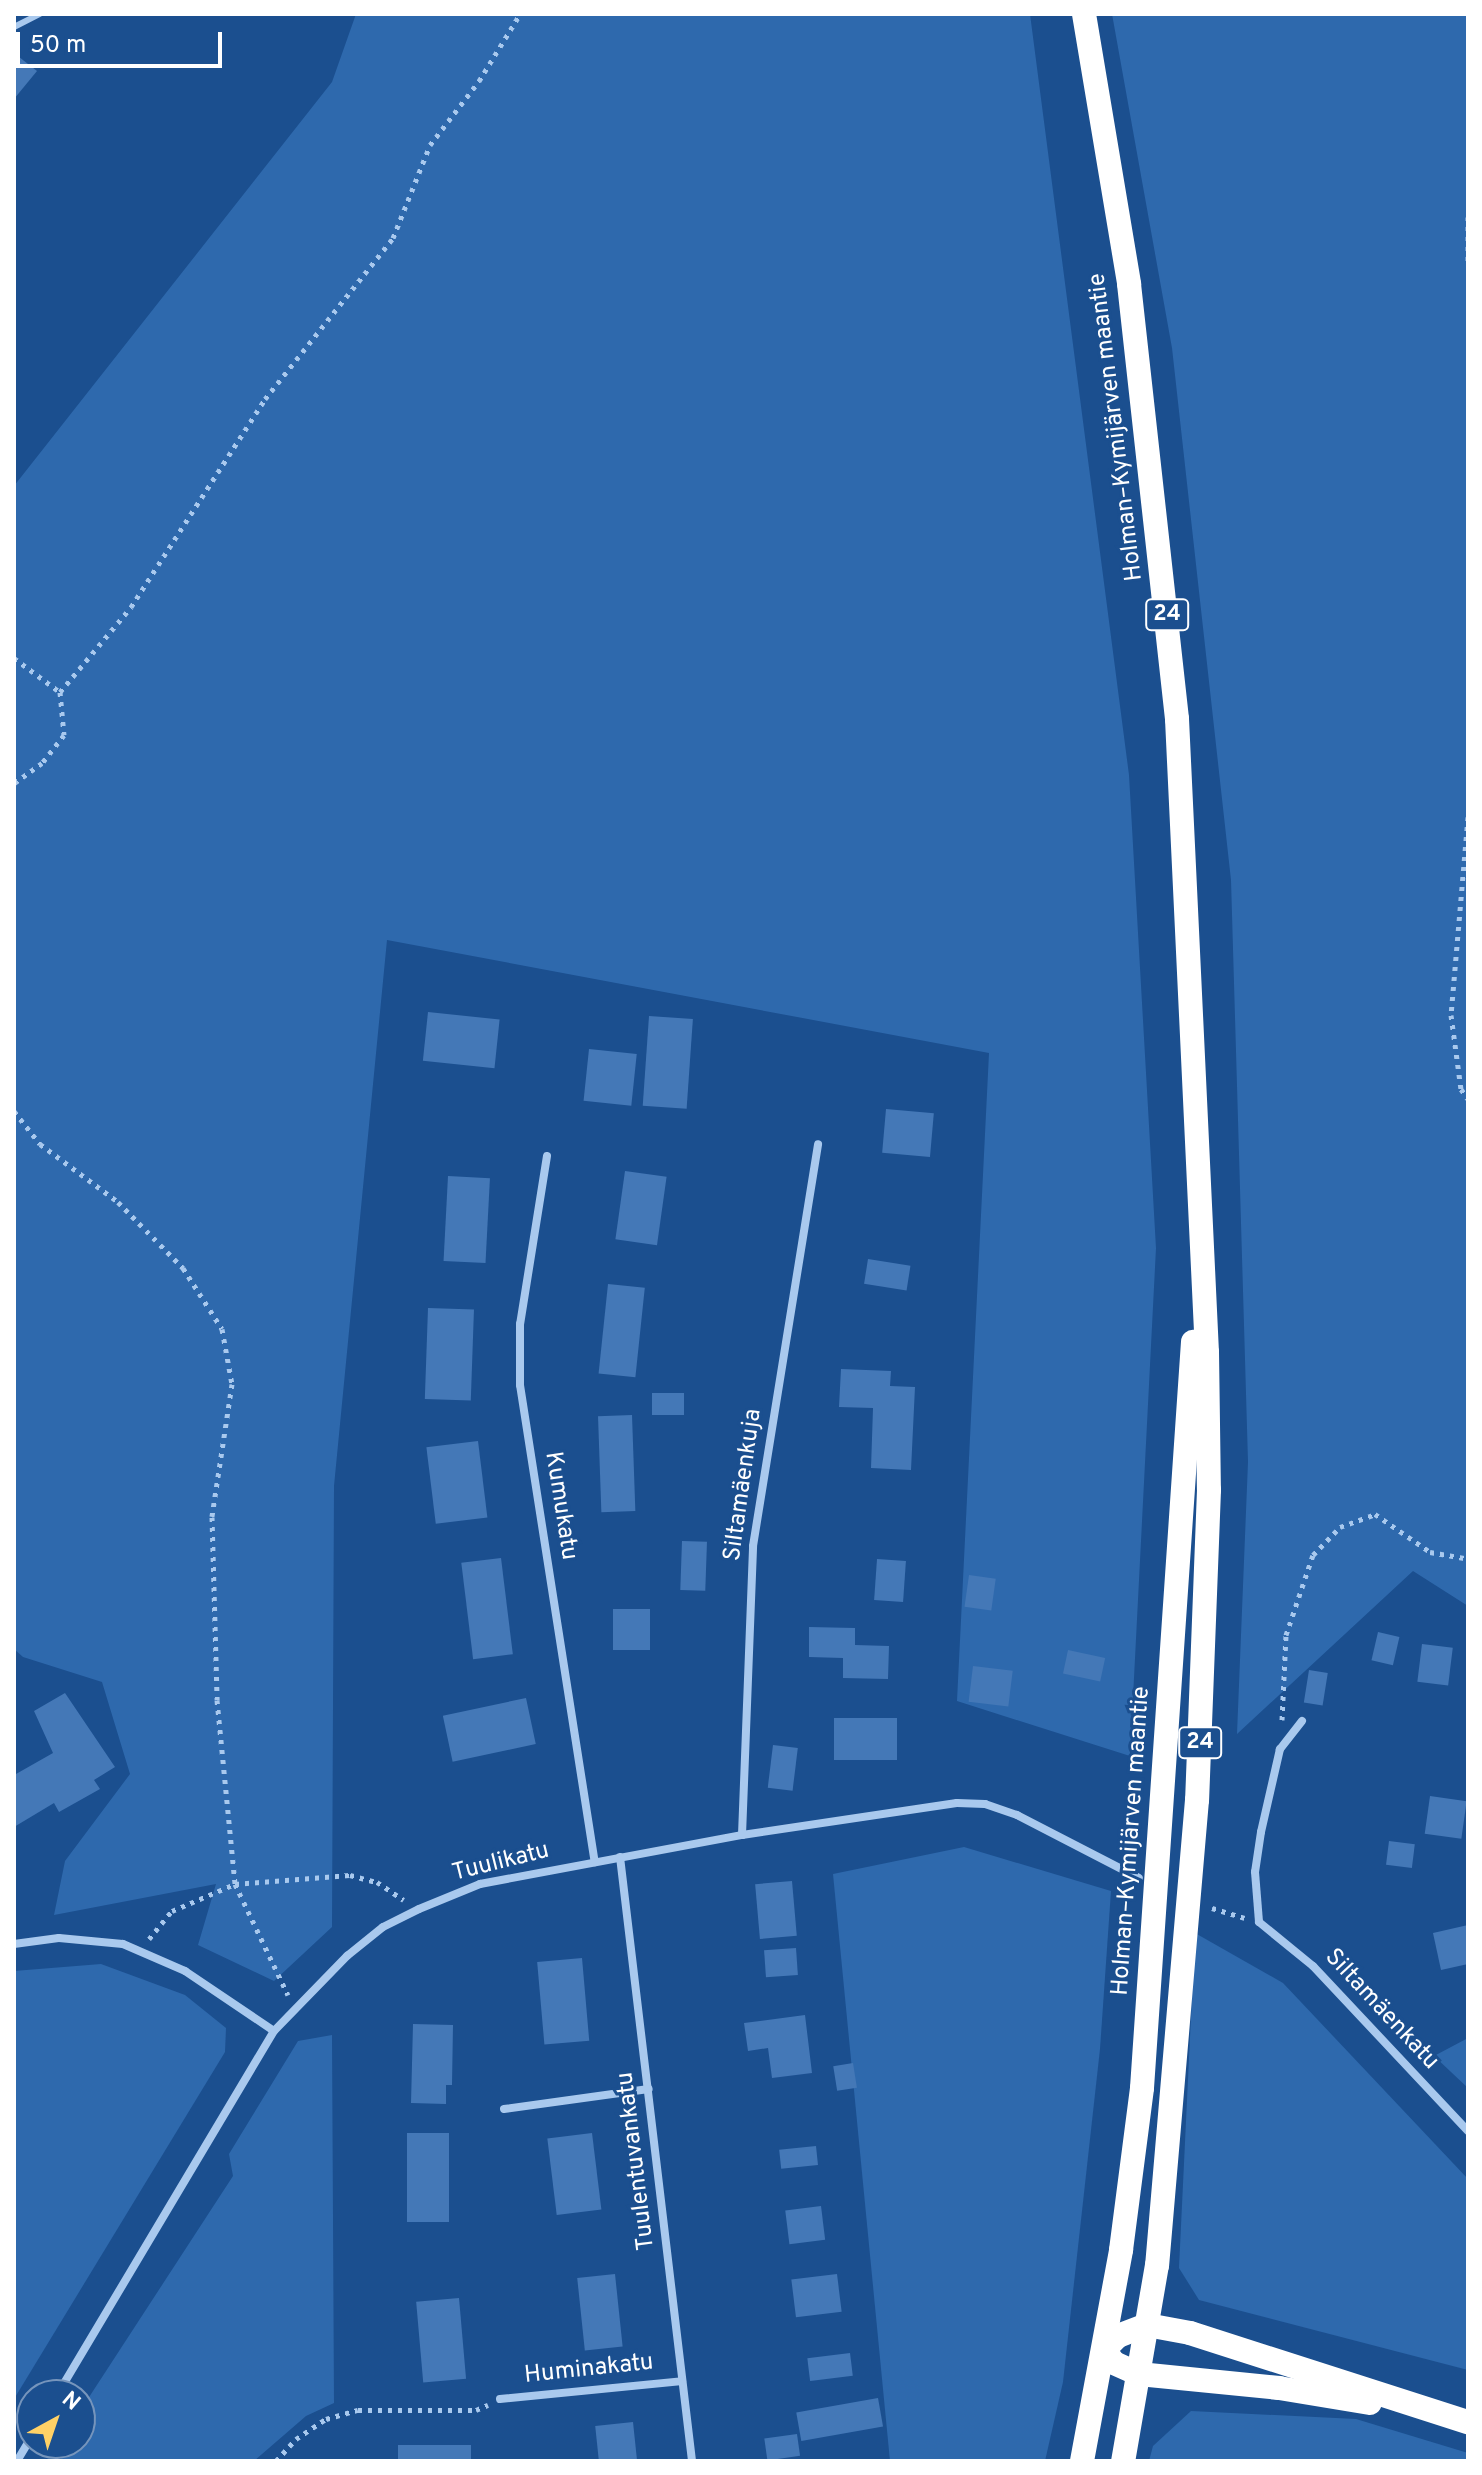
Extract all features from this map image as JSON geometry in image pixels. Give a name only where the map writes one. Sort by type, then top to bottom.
[{"type":"highway","name":"Holman–Kymijärven maantie","points":[[1084,14],[1129,284],[1158,510],[1189,909],[1199,1220],[1208,1383],[1205,1642],[1173,2108],[1147,2325],[1123,2461]]},
{"type":"highway","name":"Holman–Kymijärven maantie","points":[[1082,2461],[1104,2350],[1142,2088],[1199,1220]]},
{"type":"highway","points":[[1147,2325],[1231,2343],[1465,2421],[1279,2388],[1139,2374],[1114,2363],[1104,2350],[1118,2336],[1147,2325]]},
{"type":"street","name":"Siltamäenkuja","points":[[742,1835],[753,1546],[818,1144]]},
{"type":"street","name":"Kumukatu","points":[[547,1156],[520,1324],[520,1385],[595,1862]]},
{"type":"street","points":[[1259,1922],[1255,1872],[1280,1749],[1302,1721]]},
{"type":"street","name":"Tuulikatu","points":[[67,2379],[274,2031],[347,1956],[383,1927],[419,1909],[480,1884],[742,1835],[957,1803],[985,1804],[1017,1815],[1139,1878]]},
{"type":"street","name":"Tuulentuvankatu","points":[[620,1857],[692,2461]]},
{"type":"street","name":"Siltamäenkatu","points":[[1259,1922],[1313,1966],[1468,2131]]},
{"type":"street","points":[[14,1944],[95,1939],[145,1952],[185,1971],[274,2031]]},
{"type":"street","points":[[504,2109],[649,2089]]},
{"type":"street","name":"Huminakatu","points":[[500,2399],[682,2381]]},
{"type":"lane","points":[[14,27],[40,14]]},
{"type":"path","points":[[14,783],[42,763],[64,735],[60,692],[131,607],[265,399],[393,238],[430,145],[479,81],[520,14]]},
{"type":"path","points":[[1468,217],[1468,265]]},
{"type":"path","points":[[14,658],[60,692]]},
{"type":"path","points":[[1468,817],[1451,1015],[1461,1089],[1468,1099]]},
{"type":"path","points":[[14,1111],[40,1144],[118,1202],[183,1268],[222,1329],[232,1384],[212,1517],[217,1700],[235,1884],[295,2010]]},
{"type":"path","points":[[1280,1749],[1286,1635],[1313,1555],[1340,1527],[1375,1514],[1430,1552],[1468,1559]]},
{"type":"path","points":[[145,1952],[152,1932],[172,1911],[235,1884],[350,1875],[377,1882],[419,1909]]},
{"type":"path","points":[[1207,1907],[1259,1922]]},
{"type":"path","points":[[276,2461],[296,2439],[326,2419],[358,2410],[476,2410],[500,2399]]},
{"type":"shaded area","points":[[356,14],[1030,14],[1129,775],[1156,1248],[1130,1756],[957,1701],[989,1053],[387,940],[334,1486],[332,1927],[274,1981],[198,1945],[216,1884],[54,1915],[65,1861],[130,1774],[102,1682],[23,1657],[14,1649],[14,486],[332,82]]},
{"type":"shaded area","points":[[1112,14],[1468,14],[1468,1606],[1413,1571],[1237,1734],[1248,1462],[1231,880],[1172,348]]},
{"type":"shaded area","points":[[964,1847],[1111,1891],[1100,2049],[1063,2382],[1045,2461],[890,2461],[833,1874]]},
{"type":"shaded area","points":[[1195,1933],[1283,1983],[1468,2179],[1468,2370],[1199,2300],[1179,2268]]},
{"type":"shaded area","points":[[101,1964],[185,1995],[226,2028],[225,2052],[26,2379],[16,2379],[14,2399],[14,1971]]},
{"type":"shaded area","points":[[332,2035],[334,2403],[306,2416],[254,2461],[62,2461],[96,2459],[96,2386],[233,2176],[229,2154],[298,2041]]},
{"type":"shaded area","points":[[1468,2038],[1468,2088],[1434,2056]]},
{"type":"shaded area","points":[[1191,2411],[1356,2419],[1468,2453],[1468,2461],[1149,2461],[1153,2446]]},
{"type":"building","points":[[14,53],[37,71],[14,99]]},
{"type":"building","points":[[428,1012],[500,1020],[494,1068],[423,1061]]},
{"type":"building","points":[[649,1016],[693,1019],[687,1109],[643,1106]]},
{"type":"building","points":[[589,1049],[637,1054],[631,1106],[584,1101]]},
{"type":"building","points":[[886,1109],[934,1113],[930,1157],[882,1153]]},
{"type":"building","points":[[625,1171],[667,1177],[657,1245],[615,1239]]},
{"type":"building","points":[[448,1176],[490,1178],[485,1263],[444,1261]]},
{"type":"building","points":[[868,1259],[910,1266],[907,1290],[864,1284]]},
{"type":"building","points":[[608,1284],[645,1288],[635,1377],[599,1374]]},
{"type":"building","points":[[428,1308],[474,1310],[471,1401],[425,1399]]},
{"type":"building","points":[[841,1369],[891,1371],[890,1386],[915,1387],[911,1470],[871,1468],[873,1408],[839,1407]]},
{"type":"building","points":[[652,1393],[684,1393],[684,1415],[652,1415]]},
{"type":"building","points":[[632,1415],[635,1511],[601,1512],[598,1416]]},
{"type":"building","points":[[478,1441],[487,1517],[436,1524],[426,1447]]},
{"type":"building","points":[[682,1541],[707,1542],[705,1591],[680,1590]]},
{"type":"building","points":[[501,1558],[513,1654],[473,1659],[461,1563]]},
{"type":"building","points":[[877,1559],[906,1561],[903,1602],[874,1600]]},
{"type":"building","points":[[969,1575],[996,1579],[991,1610],[965,1607]]},
{"type":"building","points":[[613,1609],[650,1609],[650,1650],[613,1650]]},
{"type":"building","points":[[809,1627],[855,1628],[855,1645],[889,1646],[888,1679],[843,1678],[843,1658],[809,1657]]},
{"type":"building","points":[[1378,1632],[1399,1637],[1393,1665],[1371,1660]]},
{"type":"building","points":[[1422,1644],[1453,1648],[1448,1685],[1417,1682]]},
{"type":"building","points":[[1068,1650],[1105,1658],[1100,1681],[1063,1673]]},
{"type":"building","points":[[973,1666],[1013,1671],[1008,1707],[969,1702]]},
{"type":"building","points":[[1309,1670],[1328,1673],[1323,1706],[1304,1703]]},
{"type":"building","points":[[65,1693],[115,1767],[94,1780],[100,1789],[59,1812],[54,1803],[14,1827],[16,1774],[53,1753],[34,1711]]},
{"type":"building","points":[[526,1698],[536,1744],[453,1762],[443,1716]]},
{"type":"building","points":[[834,1718],[897,1718],[897,1760],[834,1760]]},
{"type":"building","points":[[773,1745],[798,1748],[793,1791],[768,1788]]},
{"type":"building","points":[[1430,1796],[1467,1801],[1461,1839],[1425,1834]]},
{"type":"building","points":[[1389,1841],[1415,1844],[1412,1868],[1386,1865]]},
{"type":"building","points":[[792,1881],[797,1936],[760,1939],[755,1884]]},
{"type":"building","points":[[1468,1925],[1468,1964],[1441,1970],[1433,1933]]},
{"type":"building","points":[[796,1948],[798,1975],[766,1977],[764,1950]]},
{"type":"building","points":[[582,1958],[589,2041],[544,2045],[537,1962]]},
{"type":"building","points":[[805,2015],[812,2073],[772,2078],[768,2048],[748,2051],[744,2023]]},
{"type":"building","points":[[413,2024],[453,2025],[452,2085],[446,2085],[446,2104],[411,2103]]},
{"type":"building","points":[[853,2063],[857,2088],[837,2091],[833,2066]]},
{"type":"building","points":[[407,2133],[449,2133],[449,2222],[407,2222]]},
{"type":"building","points":[[592,2133],[601,2209],[557,2215],[547,2138]]},
{"type":"building","points":[[816,2146],[818,2165],[781,2169],[779,2150]]},
{"type":"building","points":[[821,2206],[825,2240],[789,2244],[785,2210]]},
{"type":"building","points":[[615,2274],[623,2347],[585,2351],[577,2278]]},
{"type":"building","points":[[837,2274],[842,2312],[796,2317],[791,2280]]},
{"type":"building","points":[[459,2298],[466,2379],[423,2382],[416,2302]]},
{"type":"building","points":[[850,2353],[853,2376],[810,2381],[807,2358]]},
{"type":"building","points":[[878,2398],[883,2427],[801,2441],[796,2412]]},
{"type":"building","points":[[633,2422],[637,2461],[599,2461],[595,2426]]},
{"type":"building","points":[[797,2434],[800,2456],[767,2460],[764,2439]]},
{"type":"building","points":[[398,2445],[471,2445],[471,2461],[398,2461]]}]
